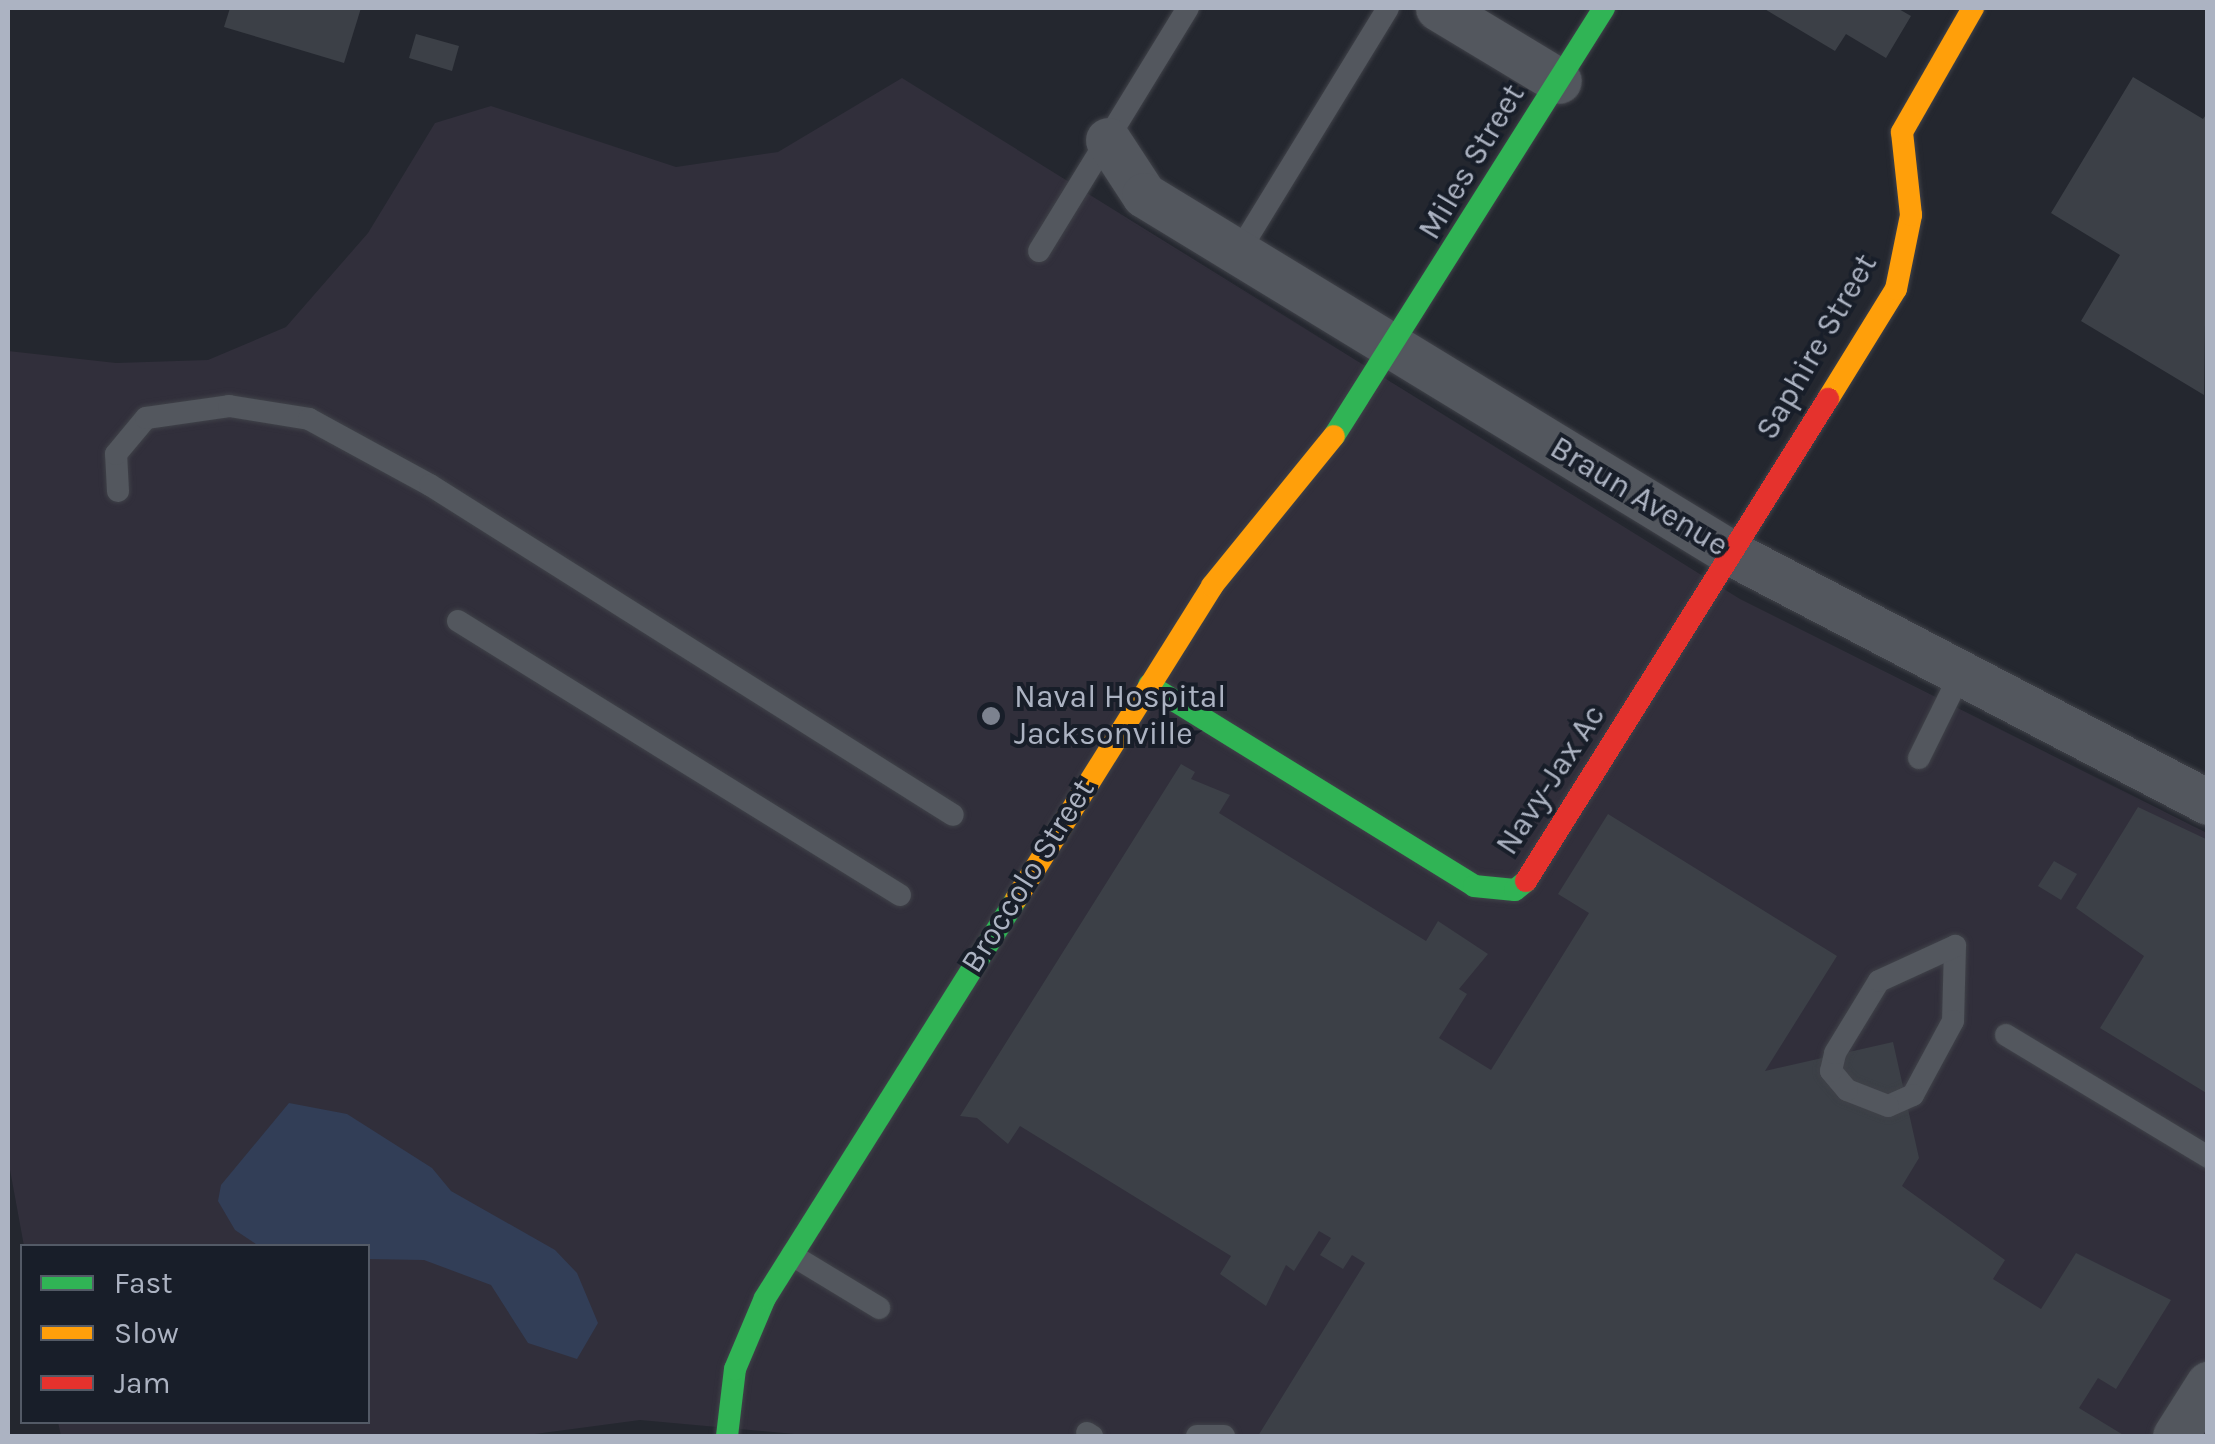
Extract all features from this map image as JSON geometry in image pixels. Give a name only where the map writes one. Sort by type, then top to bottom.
[{"type":"street","points":[[1438,8],[1560,81]]},
{"type":"street","name":"Miles Street","points":[[1394,350],[1604,8]]},
{"type":"street","name":"Saphire Street","points":[[1767,495],[1896,289],[1910,215],[1902,132],[1973,8]]},
{"type":"street","name":"Braun Avenue","points":[[1108,140],[1144,195],[1731,553],[2208,802]]},
{"type":"street","name":"Broccolo Street","points":[[727,1436],[739,1356],[792,1255],[1212,586],[1292,498],[1394,350]]},
{"type":"street","name":"Navy-Jax Ac","points":[[1149,684],[1494,894],[1535,873],[1767,495]]},
{"type":"street","points":[[2175,1436],[2208,1384]]},
{"type":"lane","points":[[1039,251],[1188,8]]},
{"type":"lane","points":[[1238,253],[1388,8]]},
{"type":"lane","points":[[118,491],[116,454],[146,418],[229,406],[309,418],[430,484],[953,815]]},
{"type":"lane","points":[[458,621],[900,895]]},
{"type":"lane","points":[[1919,758],[1961,673]]},
{"type":"lane","points":[[1955,946],[1953,1020],[1913,1094],[1888,1106],[1846,1090],[1832,1071],[1836,1053],[1879,981],[1955,946]]},
{"type":"lane","points":[[2006,1034],[2208,1157]]},
{"type":"lane","points":[[792,1255],[879,1308]]},
{"type":"lane","points":[[1198,1436],[1224,1436]]},
{"type":"shaded area","name":"Naval Hospital Jacksonville","points":[[902,78],[1740,599],[2207,833],[2207,1436],[816,1436],[640,1420],[520,1436],[61,1436],[58,1424],[370,1424],[370,1244],[24,1244],[8,1159],[8,351],[116,363],[208,360],[286,327],[368,233],[435,123],[491,106],[676,167],[778,152]]},
{"type":"water","points":[[289,1103],[347,1114],[432,1168],[451,1191],[555,1250],[577,1273],[598,1323],[577,1359],[528,1343],[491,1285],[424,1260],[370,1259],[370,1244],[256,1244],[235,1230],[218,1201],[221,1185]]},
{"type":"building","points":[[230,8],[361,8],[344,63],[224,27]]},
{"type":"building","points":[[1763,8],[1897,8],[1911,16],[1886,58],[1846,34],[1835,51]]},
{"type":"building","points":[[416,34],[459,46],[452,71],[409,58]]},
{"type":"building","points":[[2133,77],[2203,119],[2208,112],[2204,395],[2081,321],[2120,255],[2051,213]]},
{"type":"building","points":[[1181,764],[1195,772],[1191,779],[1230,795],[1219,813],[1426,941],[1438,921],[1488,954],[1459,989],[1467,994],[1439,1038],[1491,1070],[1589,913],[1558,894],[1608,814],[1837,956],[1765,1071],[1893,1042],[1919,1158],[1902,1186],[2005,1260],[1993,1279],[2041,1309],[2076,1253],[2171,1300],[2116,1389],[2098,1378],[2079,1408],[2125,1436],[1258,1436],[1365,1263],[1352,1255],[1343,1269],[1320,1255],[1331,1238],[1319,1231],[1294,1271],[1286,1265],[1266,1306],[1220,1274],[1231,1256],[1020,1126],[1008,1144],[977,1118],[960,1116]]},
{"type":"building","points":[[2138,807],[2208,840],[2208,1094],[2100,1028],[2144,956],[2076,908]]},
{"type":"building","points":[[2054,861],[2077,874],[2061,900],[2038,886]]},
{"type":"traffic: fast","points":[[1334,436],[1604,8]]},
{"type":"traffic: fast","points":[[1149,685],[1474,886],[1515,890],[1526,881]]},
{"type":"traffic: fast","points":[[727,1436],[735,1369],[765,1298],[1016,899]]},
{"type":"traffic: slow","points":[[1828,399],[1896,289],[1911,215],[1902,132],[1973,8]]},
{"type":"traffic: slow","points":[[1016,899],[1212,586],[1334,436]]},
{"type":"traffic: jam","points":[[1526,881],[1828,399]]},
{"type":"place","name":"Naval Hospital Jacksonville","points":[[991,716]]}]
